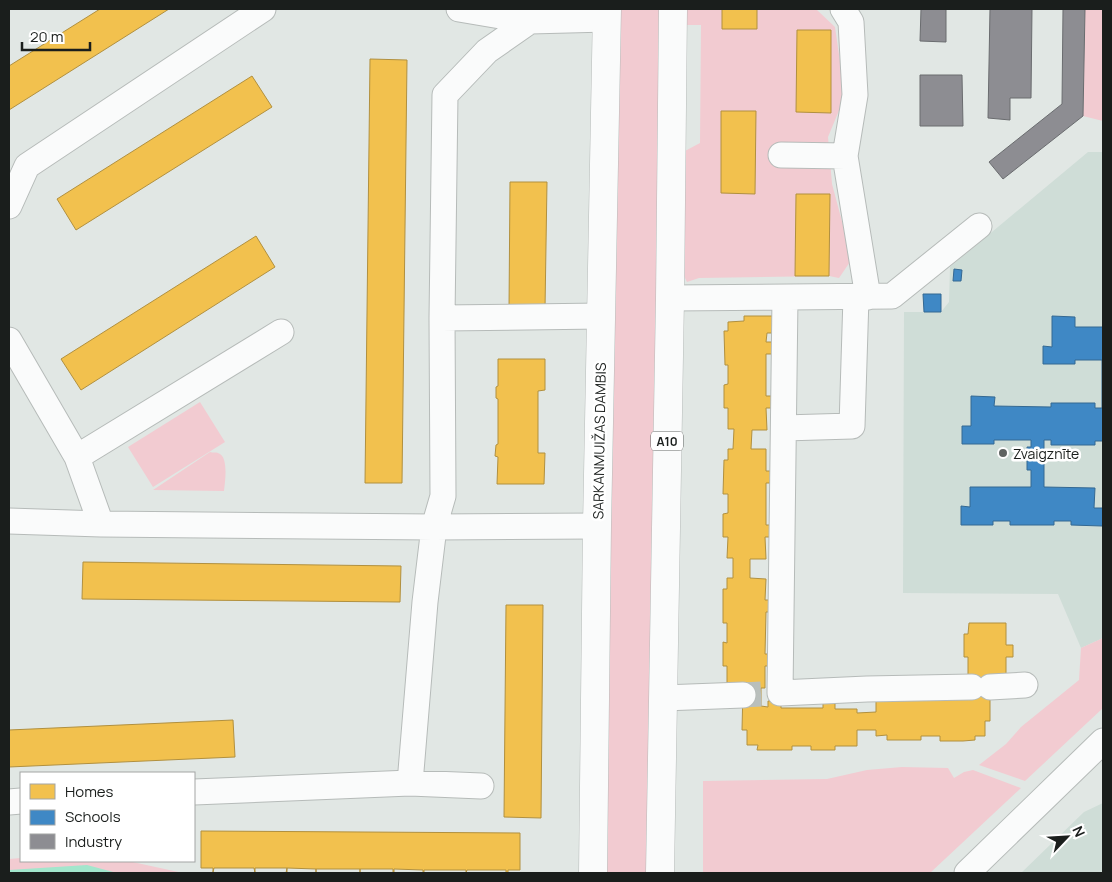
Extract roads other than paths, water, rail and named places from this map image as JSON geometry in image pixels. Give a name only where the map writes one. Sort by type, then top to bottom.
[{"type":"main road","name":"A10","points":[[660,873],[673,9]]},
{"type":"main road","name":"SARKANMUIŽAS DAMBIS","points":[[593,873],[597,526],[607,14]]},
{"type":"street","points":[[9,206],[27,166],[262,9]]},
{"type":"street","points":[[459,9],[530,21],[607,14]]},
{"type":"street","points":[[784,428],[852,426],[862,297],[845,156],[855,95],[851,22],[843,9]]},
{"type":"street","points":[[410,784],[425,602],[434,527],[443,496],[444,95],[487,51],[530,21]]},
{"type":"street","points":[[781,155],[845,156]]},
{"type":"street","points":[[670,298],[892,296],[978,226]]},
{"type":"street","points":[[761,694],[784,428],[785,298]]},
{"type":"street","points":[[442,318],[601,316]]},
{"type":"street","points":[[77,457],[281,332]]},
{"type":"street","points":[[9,340],[77,457],[101,524]]},
{"type":"street","points":[[9,521],[101,524],[434,527],[597,526]]},
{"type":"street","points":[[663,698],[867,688],[1025,685]]},
{"type":"street","points":[[967,873],[1099,749]]},
{"type":"street","points":[[195,792],[410,784],[481,786]]},
{"type":"tunnel","points":[[743,695],[761,694]]},
{"type":"place","name":"Zvaigznīte","points":[[1003,453]]}]
